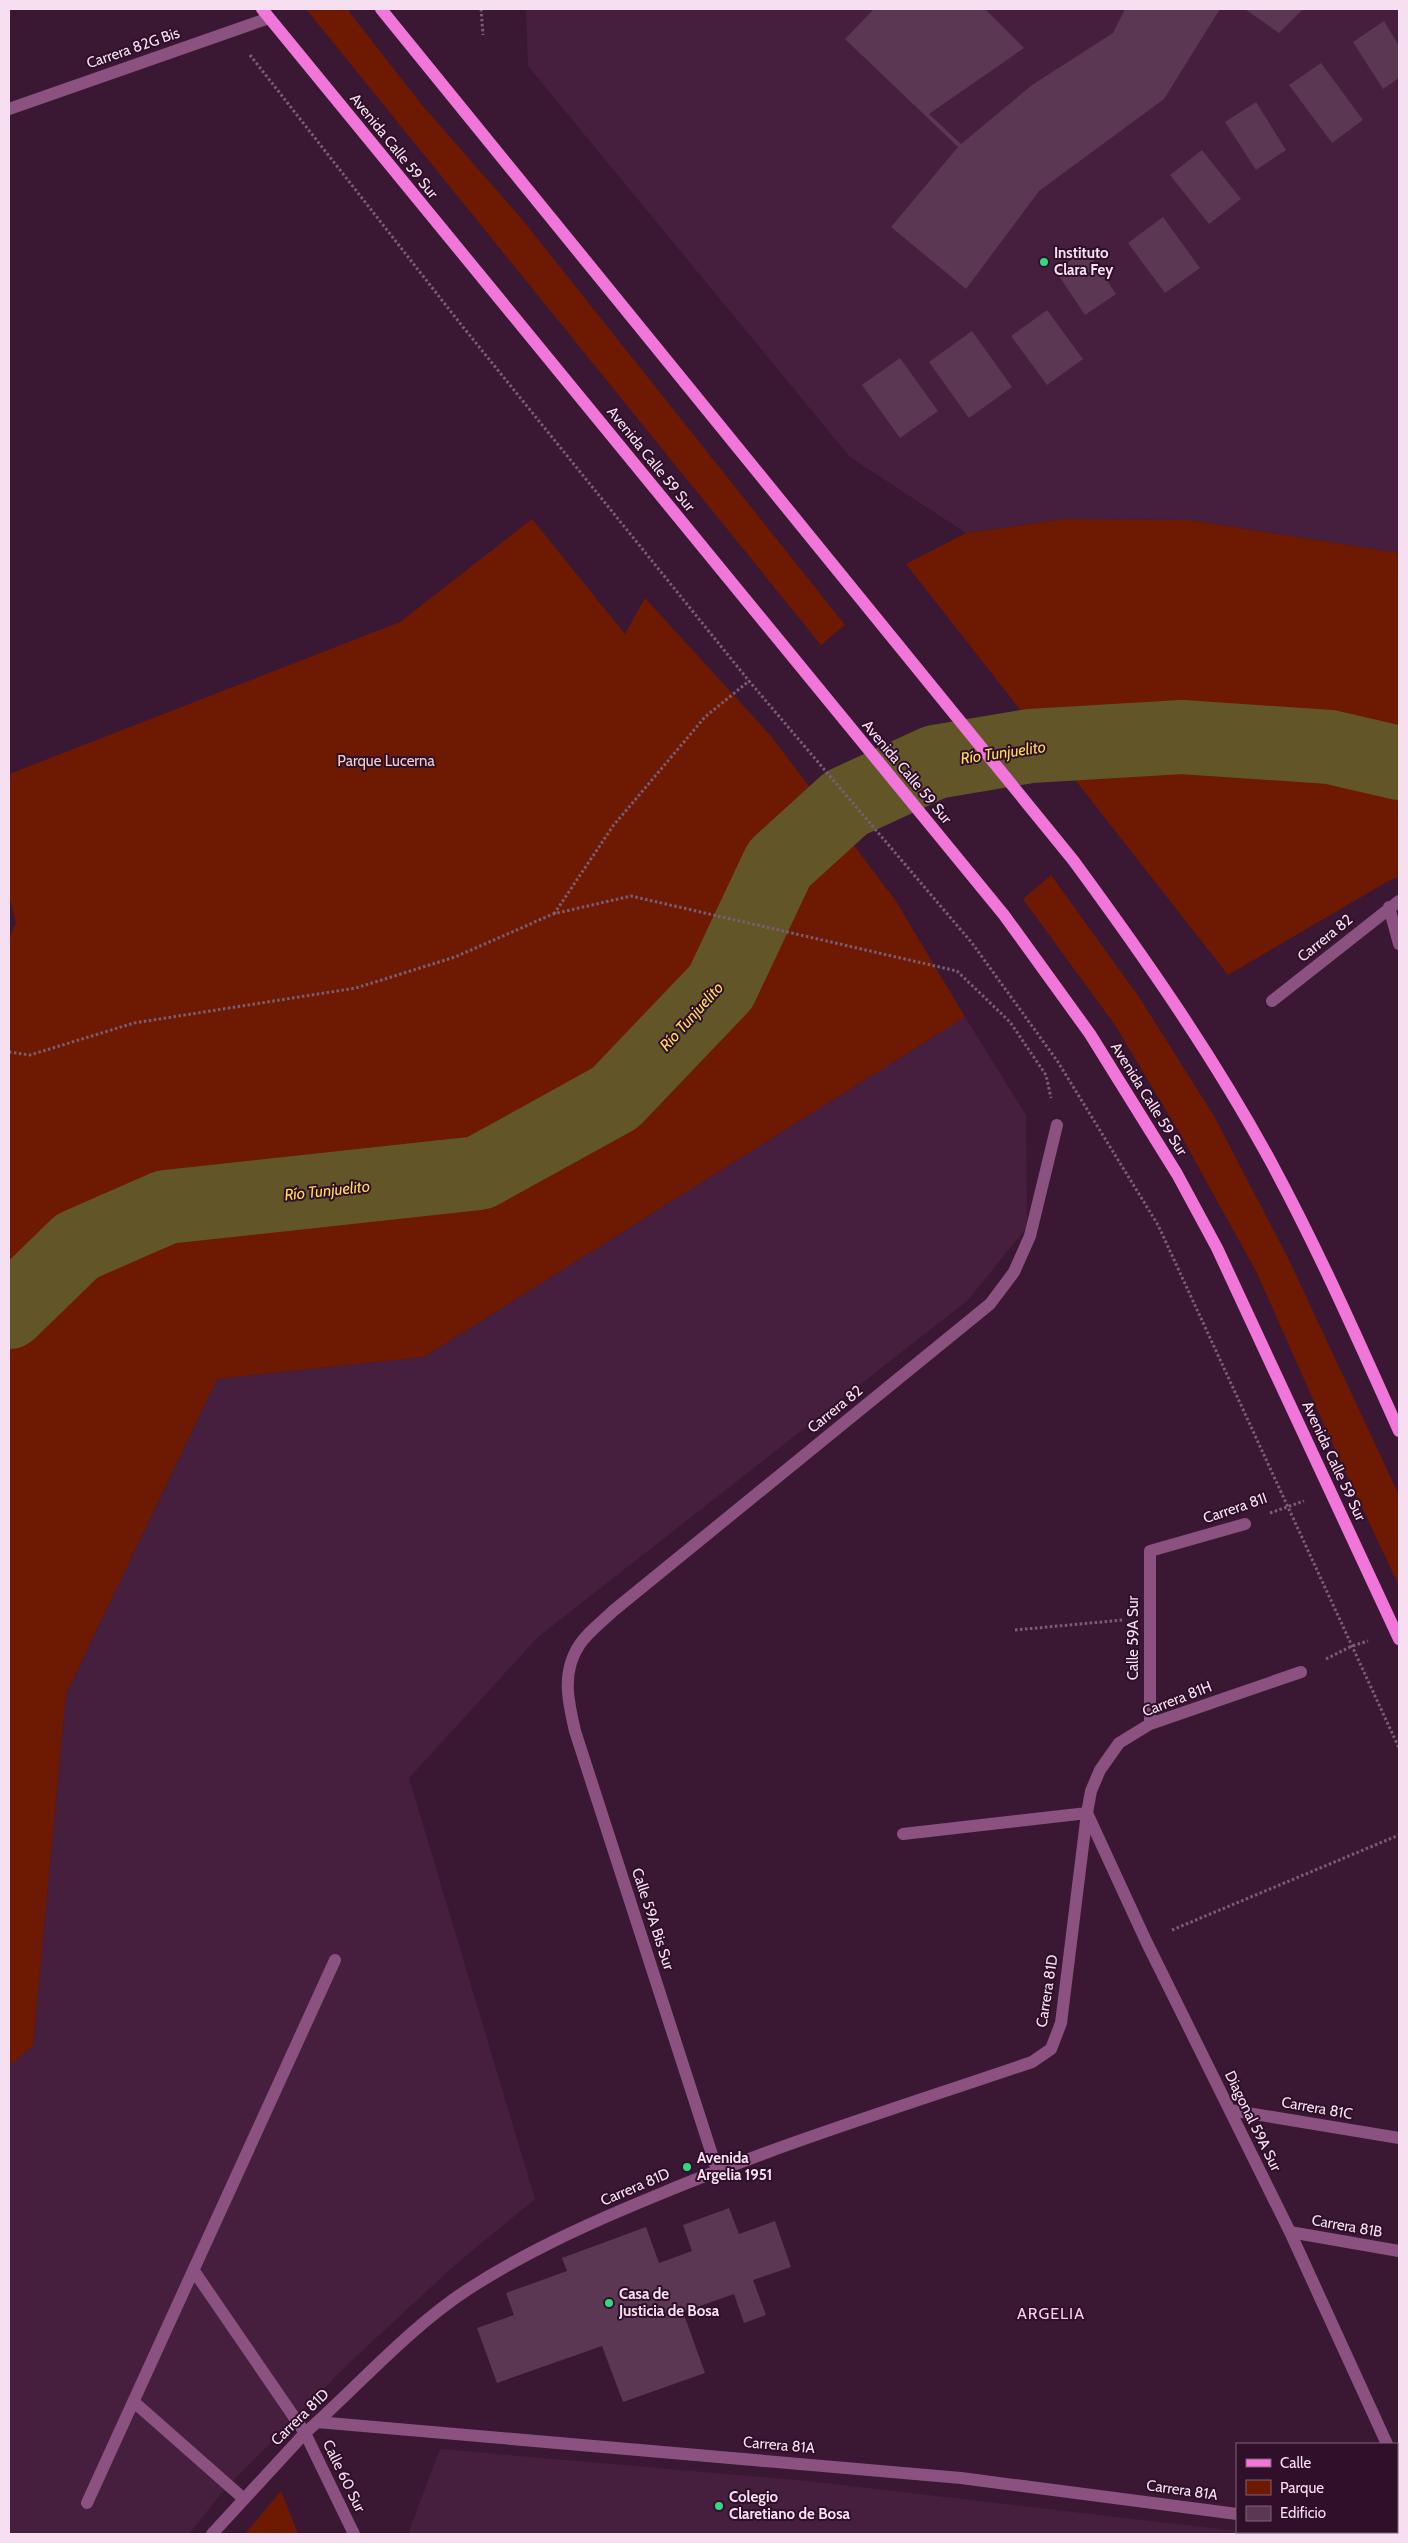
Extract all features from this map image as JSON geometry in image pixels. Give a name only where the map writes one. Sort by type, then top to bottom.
[{"type":"main road","points":[[381,9],[1073,860],[1171,998],[1239,1106],[1304,1226],[1399,1431]]},
{"type":"main road","name":"Avenida Calle 59 Sur","points":[[266,13],[1004,915],[1090,1034],[1176,1174],[1217,1248],[1397,1636]]},
{"type":"street","name":"Carrera 82G Bis","points":[[9,109],[231,31],[266,13]]},
{"type":"street","points":[[1394,904],[1399,944]]},
{"type":"street","name":"Carrera 82","points":[[1272,1001],[1394,904]]},
{"type":"street","name":"Carrera 82","points":[[567,1676],[580,1644],[613,1611],[990,1304],[1014,1272],[1030,1236],[1057,1125]]},
{"type":"street","name":"Carrera 81I","points":[[1150,1551],[1244,1524]]},
{"type":"street","name":"Calle 59A Sur","points":[[1150,1551],[1148,1618],[1150,1724]]},
{"type":"street","name":"Carrera 81H","points":[[1091,1791],[1100,1770],[1119,1743],[1150,1724],[1301,1672]]},
{"type":"street","name":"Calle 59A Bis Sur","points":[[567,1676],[567,1697],[576,1731],[717,2170]]},
{"type":"street","name":"Carrera 81D","points":[[212,2534],[305,2433],[420,2327],[465,2291],[520,2258],[578,2228],[717,2170],[1032,2062],[1051,2049],[1061,2023],[1086,1813],[1091,1791]]},
{"type":"street","points":[[903,1834],[1086,1813]]},
{"type":"street","name":"Diagonal 59A Sur","points":[[1086,1813],[1146,1941],[1290,2232],[1387,2443]]},
{"type":"street","points":[[87,2503],[335,1960]]},
{"type":"street","name":"Carrera 81C","points":[[1230,2110],[1399,2138]]},
{"type":"street","name":"Carrera 81B","points":[[1290,2232],[1399,2251]]},
{"type":"street","name":"Calle 60 Sur","points":[[194,2271],[305,2433],[354,2534]]},
{"type":"street","points":[[134,2402],[244,2498]]},
{"type":"street","name":"Carrera 81A","points":[[317,2422],[961,2478],[1236,2514]]},
{"type":"path","points":[[481,9],[483,35]]},
{"type":"path","points":[[231,31],[459,322],[749,681],[972,943],[1058,1062],[1158,1224],[1399,1748]]},
{"type":"path","points":[[554,914],[613,826],[705,717],[749,681]]},
{"type":"path","points":[[9,1052],[30,1055],[134,1023],[356,988],[455,957],[554,914],[631,896],[957,971],[1010,1022],[1046,1075],[1057,1125]]},
{"type":"path","name":"Carrera 81I","points":[[1244,1524],[1287,1506],[1331,1494]]},
{"type":"path","points":[[1015,1630],[1148,1618]]},
{"type":"path","points":[[1301,1672],[1352,1646],[1397,1636]]},
{"type":"path","points":[[1146,1941],[1399,1835]]},
{"type":"shaded area","name":"Instituto Clara Fey","points":[[526,9],[1399,9],[1399,553],[1190,520],[1065,519],[966,533],[850,457],[528,66]]},
{"type":"shaded area","points":[[965,1017],[1026,1115],[1027,1227],[968,1300],[538,1637],[409,1778],[535,2199],[456,2264],[349,2363],[224,2490],[189,2534],[9,2534],[9,2067],[33,2045],[66,1694],[217,1379],[424,1357]]},
{"type":"shaded area","name":"Colegio Claretiano de Bosa","points":[[440,2449],[807,2481],[1236,2531],[1236,2533],[1262,2534],[410,2534],[409,2531]]},
{"type":"green space","points":[[306,9],[347,9],[422,105],[521,218],[845,625],[821,645]]},
{"type":"green space","name":"Parque Lucerna","points":[[532,519],[625,634],[645,598],[771,736],[896,901],[965,1017],[424,1357],[217,1379],[66,1694],[33,2045],[9,2067],[9,938],[16,923],[9,896],[9,774],[400,622]]},
{"type":"green space","points":[[1065,519],[1190,520],[1399,553],[1399,877],[1390,880],[1228,975],[906,564],[966,533]]},
{"type":"green space","points":[[1051,875],[1139,997],[1214,1116],[1288,1258],[1399,1495],[1399,1586],[1338,1456],[1257,1273],[1179,1132],[1115,1025],[1023,899]]},
{"type":"green space","points":[[281,2491],[298,2534],[245,2534]]},
{"type":"building","points":[[874,9],[985,9],[1024,48],[929,114],[961,144],[1032,85],[1113,33],[1125,9],[1220,9],[1164,99],[1039,191],[966,289],[891,227],[958,147],[845,39]]},
{"type":"building","points":[[1245,9],[1303,9],[1279,33]]},
{"type":"building","points":[[1384,21],[1399,46],[1399,78],[1383,89],[1353,42]]},
{"type":"building","points":[[1321,63],[1363,120],[1332,143],[1289,85]]},
{"type":"building","points":[[1256,102],[1286,150],[1256,170],[1225,122]]},
{"type":"building","points":[[1202,150],[1241,199],[1209,224],[1170,175]]},
{"type":"building","points":[[1163,217],[1200,268],[1165,293],[1128,243]]},
{"type":"building","points":[[1087,250],[1116,294],[1085,315],[1055,270]]},
{"type":"building","points":[[1047,310],[1083,359],[1047,385],[1011,336]]},
{"type":"building","points":[[972,331],[1012,387],[969,418],[929,362]]},
{"type":"building","points":[[900,358],[938,411],[900,438],[862,385]]},
{"type":"building","name":"Casa de Justicia de Bosa","points":[[729,2208],[739,2234],[775,2221],[791,2267],[753,2280],[766,2315],[744,2323],[734,2294],[683,2312],[705,2373],[623,2402],[602,2346],[497,2383],[477,2328],[514,2315],[506,2293],[567,2271],[562,2258],[646,2227],[659,2263],[692,2251],[683,2225]]},
{"type":"waterway","name":"Río Tunjuelito","points":[[9,1312],[77,1246],[166,1207],[479,1173],[615,1098],[721,987],[779,864],[846,803],[935,762],[1030,746],[1182,737],[1330,747],[1399,763]]},
{"type":"place","name":"Instituto Clara Fey","points":[[1044,262]]},
{"type":"place","name":"Avenida Argelia 1951","points":[[687,2167]]},
{"type":"place","name":"Casa de Justicia de Bosa","points":[[609,2303]]},
{"type":"place","name":"Colegio Claretiano de Bosa","points":[[719,2506]]},
{"type":"district","name":"ARGELIA","points":[[1051,2313]]}]
